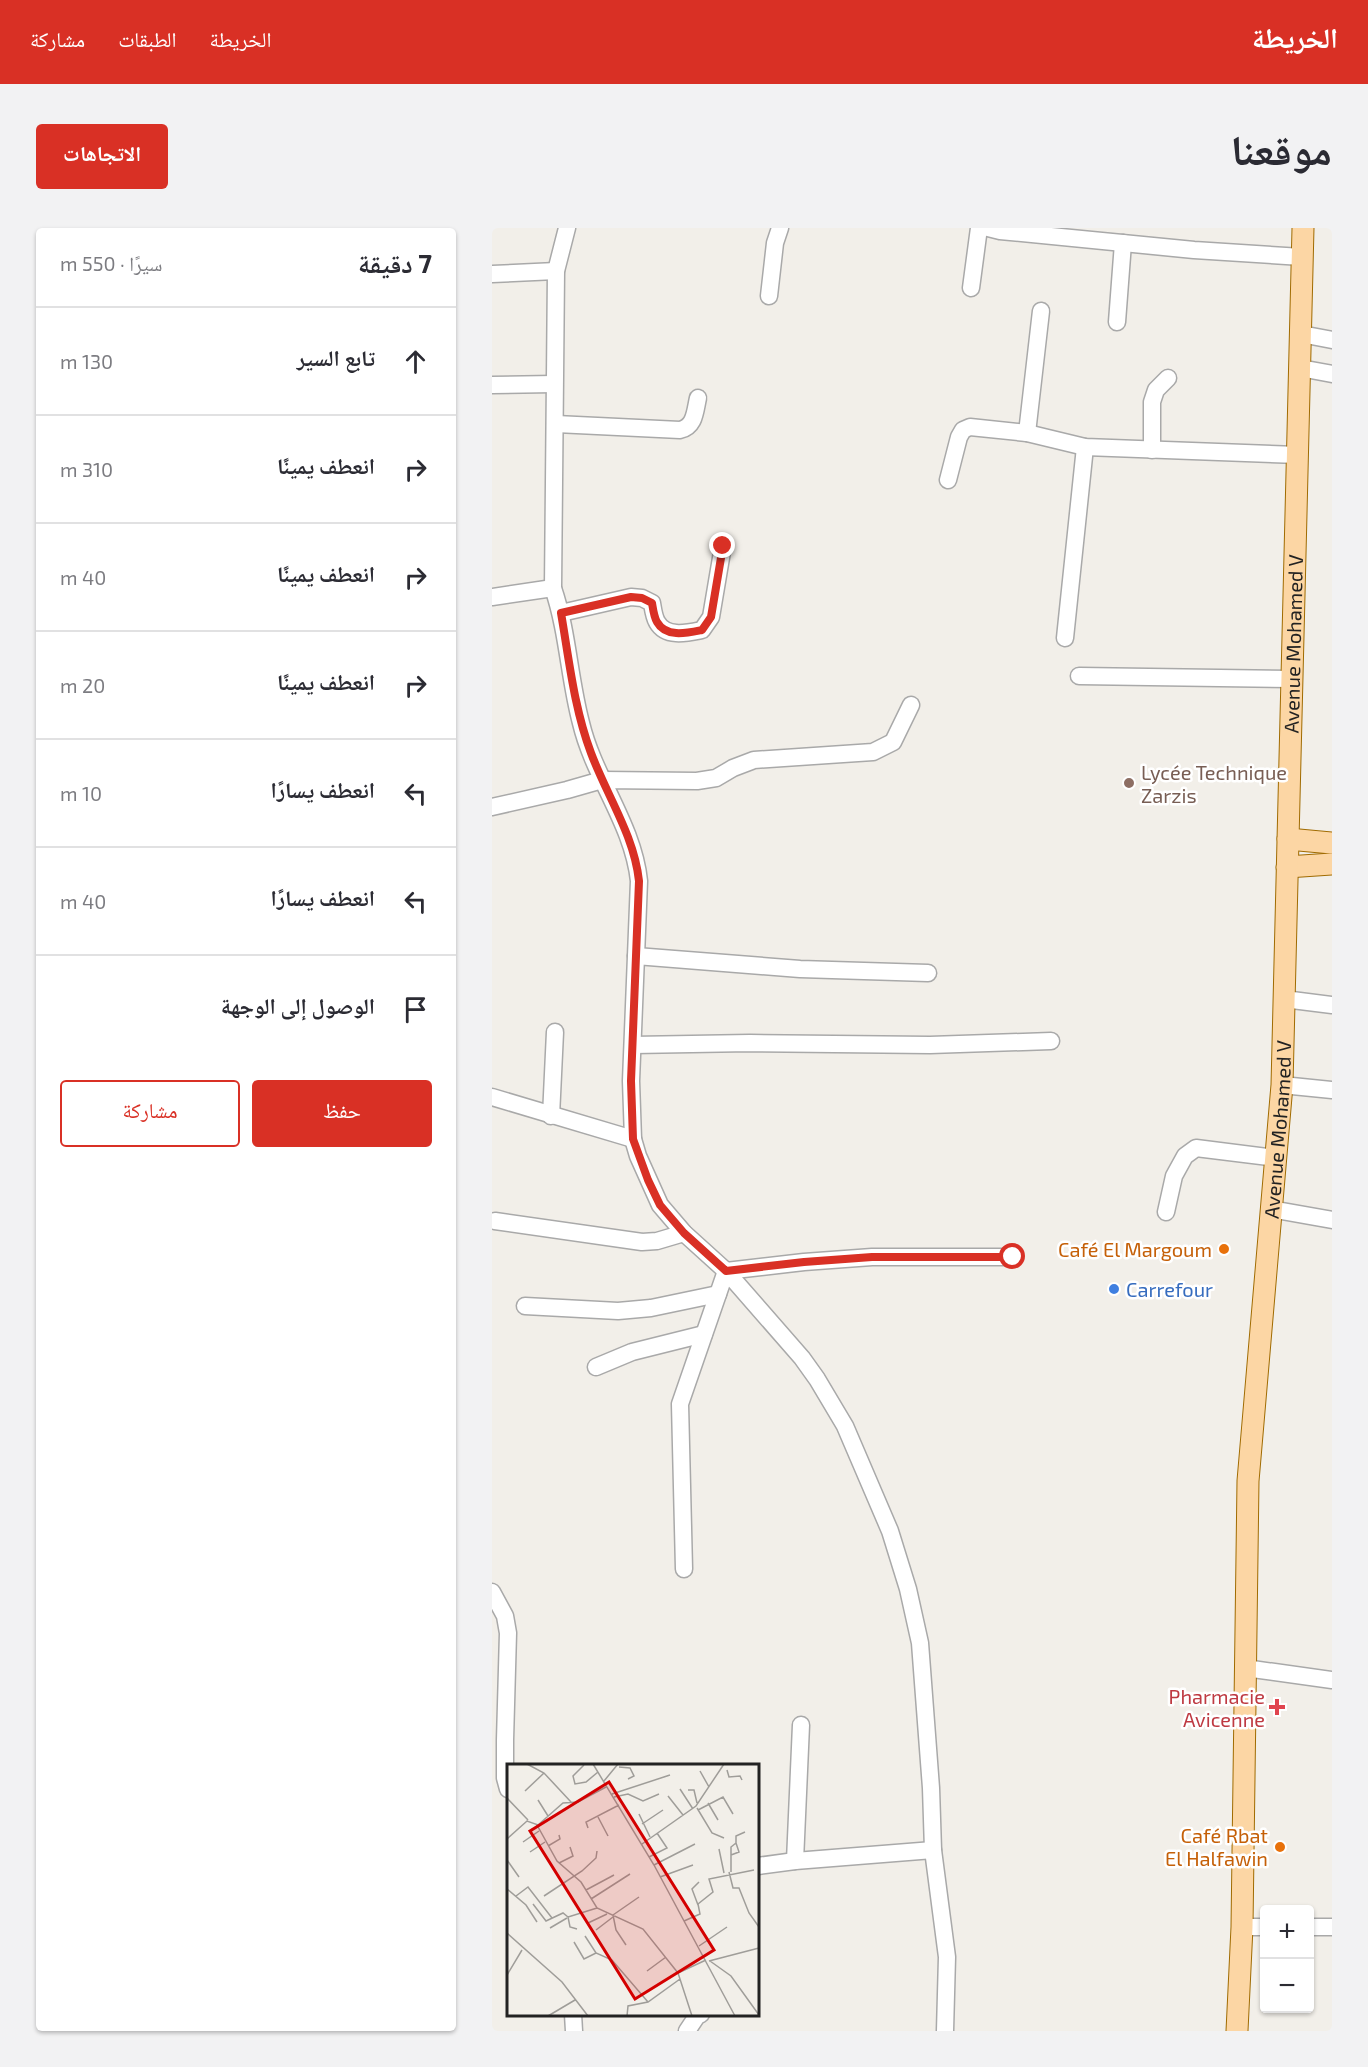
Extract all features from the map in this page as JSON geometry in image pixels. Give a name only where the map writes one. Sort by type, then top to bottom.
[{"type":"main road","name":"Avenue Mohamed V","points":[[1237,2031],[1242,1927],[1248,1481],[1282,1085],[1303,228]]},
{"type":"main road","points":[[1288,839],[1332,843]]},
{"type":"main road","points":[[1287,867],[1332,864]]},
{"type":"street","points":[[567,228],[556,271],[553,588],[561,613],[581,723],[602,780],[631,843],[637,863],[639,881],[631,1081],[633,1139],[660,1205],[684,1233],[726,1271],[802,1358],[817,1379],[845,1426],[890,1531],[908,1589],[920,1643],[931,1788],[933,1850],[947,1957],[945,2031]]},
{"type":"street","points":[[768,296],[775,243],[780,228]]},
{"type":"street","points":[[971,288],[979,228]]},
{"type":"street","points":[[988,228],[1194,250],[1302,256]]},
{"type":"street","points":[[1117,322],[1123,243]]},
{"type":"street","points":[[492,274],[556,271]]},
{"type":"street","points":[[1027,433],[1041,311]]},
{"type":"street","points":[[1301,334],[1332,340]]},
{"type":"street","points":[[1300,368],[1332,374]]},
{"type":"street","points":[[1152,450],[1152,402],[1156,390],[1168,378]]},
{"type":"street","points":[[492,385],[554,384]]},
{"type":"street","points":[[555,424],[686,429],[692,423],[698,398]]},
{"type":"street","points":[[948,480],[963,430],[977,426],[1027,433],[1085,447],[1298,455]]},
{"type":"street","points":[[1065,638],[1085,447]]},
{"type":"street","points":[[561,613],[631,597],[642,598],[652,603],[656,621],[670,632],[680,634],[702,630],[711,617],[723,546]]},
{"type":"street","points":[[492,597],[553,588]]},
{"type":"street","points":[[1079,676],[1292,679]]},
{"type":"street","points":[[492,807],[602,780],[697,781],[716,778],[754,760],[873,752],[893,742],[910,705]]},
{"type":"street","points":[[636,956],[800,969],[928,973]]},
{"type":"street","points":[[1284,999],[1332,1005]]},
{"type":"street","points":[[551,1116],[555,1032]]},
{"type":"street","points":[[633,1045],[750,1043],[930,1045],[1051,1041]]},
{"type":"street","points":[[1282,1085],[1332,1090]]},
{"type":"street","points":[[492,1097],[633,1139]]},
{"type":"street","points":[[1166,1212],[1174,1176],[1185,1156],[1196,1148],[1276,1158]]},
{"type":"street","points":[[1271,1209],[1332,1220]]},
{"type":"street","points":[[495,1221],[642,1242],[684,1233]]},
{"type":"street","points":[[726,1271],[872,1257],[1013,1257]]},
{"type":"street","points":[[684,1569],[680,1404],[726,1271]]},
{"type":"street","points":[[525,1306],[618,1311],[651,1308],[718,1294]]},
{"type":"street","points":[[596,1367],[632,1352],[704,1334]]},
{"type":"street","points":[[492,1592],[505,1616],[508,1633],[505,1740],[507,1785]]},
{"type":"street","points":[[1245,1668],[1332,1680]]},
{"type":"street","points":[[795,1861],[801,1725]]},
{"type":"street","points":[[759,1866],[933,1850]]},
{"type":"street","points":[[1242,1927],[1260,1927]]},
{"type":"street","points":[[1314,1927],[1332,1927]]},
{"type":"street","points":[[573,2016],[574,2031]]},
{"type":"street","points":[[687,2031],[697,2016]]},
{"type":"place","name":"Lycée Technique Zarzis","points":[[1129,783]]},
{"type":"place","name":"Café El Margoum","points":[[1224,1249]]},
{"type":"place","name":"Carrefour","points":[[1114,1289]]},
{"type":"place","name":"Pharmacie Avicenne","points":[[1277,1707]]},
{"type":"place","name":"Café Rbat El Halfawin","points":[[1280,1847]]},
{"type":"route","points":[[723,546],[711,617],[702,630],[680,634],[670,632],[656,621],[652,603],[642,598],[631,597],[561,613],[581,723],[590,752],[631,843],[637,863],[639,881],[631,1081],[633,1139],[638,1156],[660,1205],[684,1233],[726,1271],[872,1257],[1013,1257]]}]
